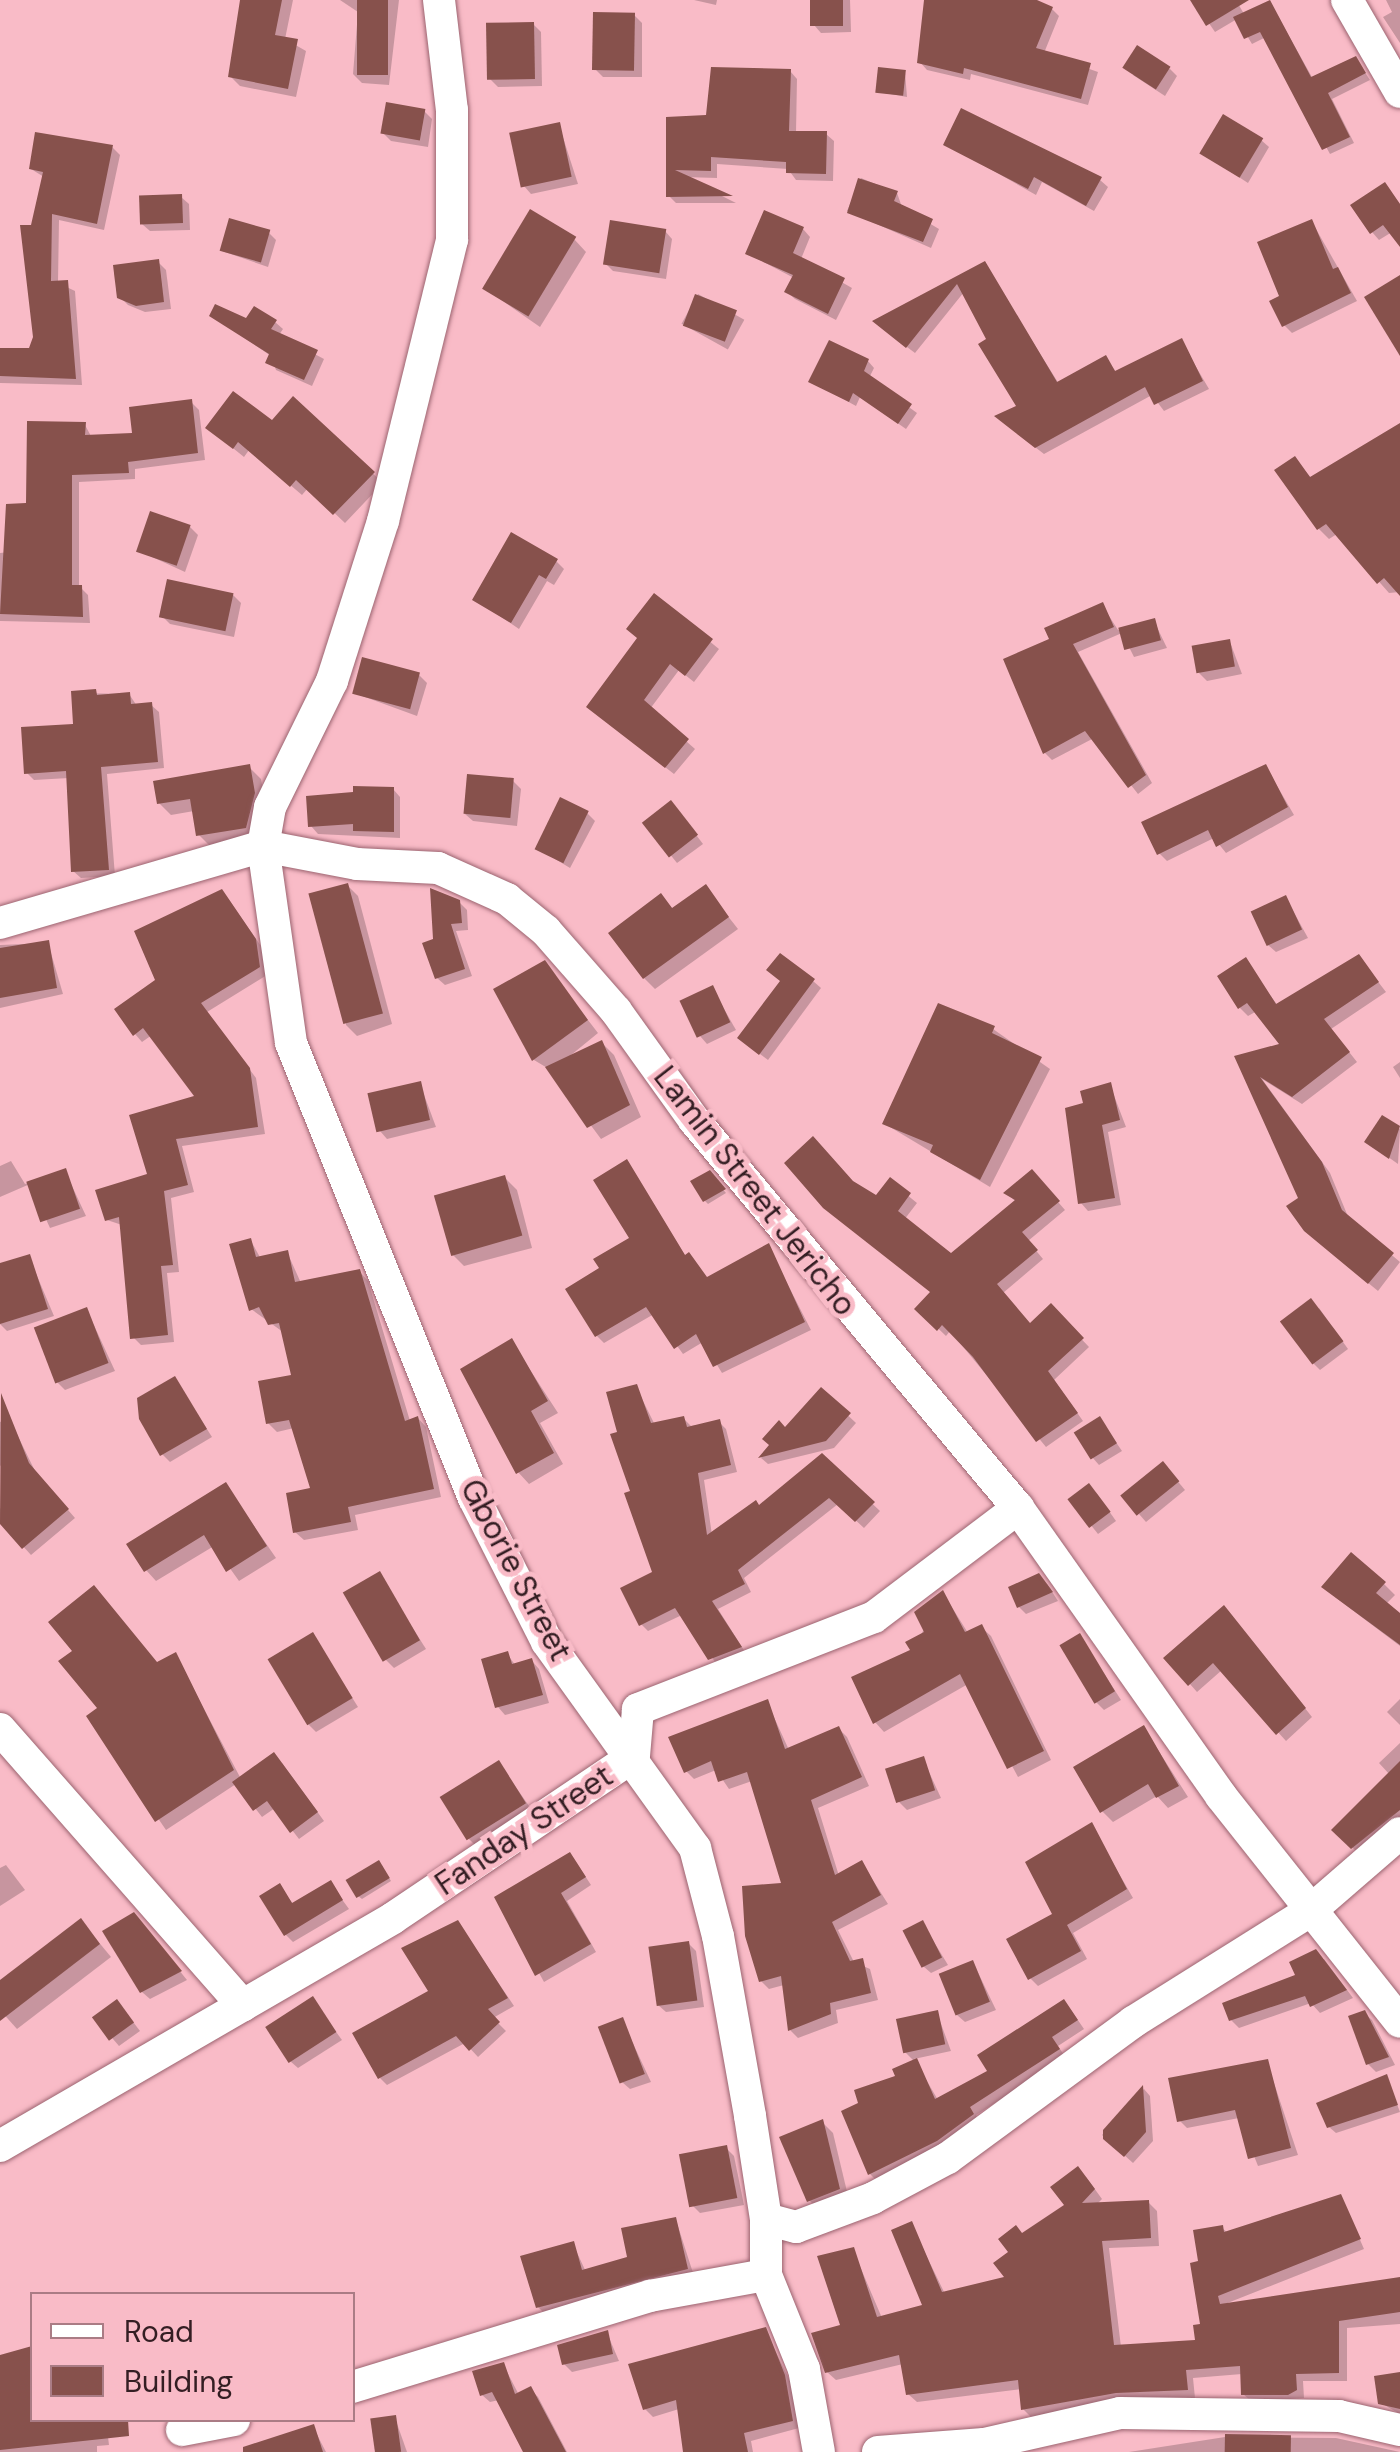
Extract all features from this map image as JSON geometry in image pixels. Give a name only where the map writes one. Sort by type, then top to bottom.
[{"type":"street","points":[[263,846],[270,806],[332,681],[378,539],[452,240],[452,110],[439,0]]},
{"type":"street","points":[[1348,0],[1400,92]]},
{"type":"street","name":"Lamin Street Jericho","points":[[0,923],[263,846],[357,864],[438,868],[507,899],[546,931],[820,1274],[1018,1508],[1310,1911],[1400,2022]]},
{"type":"street","name":"Gborie Street","points":[[263,846],[292,1042],[474,1498],[547,1642],[634,1756],[696,1848],[718,1936],[766,2218],[766,2275],[804,2370],[818,2452]]},
{"type":"street","name":"Fanday Street","points":[[0,2146],[394,1918],[634,1756],[638,1709],[874,1617],[1018,1508]]},
{"type":"street","points":[[0,1729],[243,2006]]},
{"type":"street","points":[[766,2218],[796,2227],[873,2198],[948,2158],[1133,2022],[1310,1911],[1400,1833]]},
{"type":"street","points":[[355,2386],[650,2296],[766,2275]]},
{"type":"street","points":[[878,2452],[984,2444],[1120,2413],[1339,2416],[1400,2430]]},
{"type":"street","points":[[182,2430],[224,2422]]},
{"type":"building","points":[[240,0],[282,0],[275,35],[298,39],[288,89],[228,77]]},
{"type":"building","points":[[357,0],[388,0],[388,75],[357,75]]},
{"type":"building","points":[[810,0],[843,0],[843,26],[810,26]]},
{"type":"building","points":[[924,0],[1037,0],[1053,7],[1036,48],[1091,63],[1081,99],[964,68],[963,74],[917,63]]},
{"type":"building","points":[[1190,0],[1249,0],[1206,26]]},
{"type":"building","points":[[1270,0],[1311,77],[1356,56],[1366,73],[1328,93],[1350,137],[1322,150],[1260,32],[1244,39],[1233,17]]},
{"type":"building","points":[[593,12],[635,13],[634,71],[592,70]]},
{"type":"building","points":[[534,22],[535,79],[487,80],[486,23]]},
{"type":"building","points":[[1137,45],[1171,67],[1156,89],[1122,68]]},
{"type":"building","points":[[711,67],[791,69],[789,131],[827,131],[826,174],[786,173],[786,162],[711,157],[711,171],[675,170],[733,196],[666,197],[666,117],[706,115]]},
{"type":"building","points":[[878,67],[906,70],[903,96],[875,93]]},
{"type":"building","points":[[386,102],[425,109],[420,140],[380,134]]},
{"type":"building","points":[[961,108],[1102,177],[1086,206],[1034,177],[1028,189],[943,145]]},
{"type":"building","points":[[1223,114],[1263,138],[1240,178],[1199,153]]},
{"type":"building","points":[[560,122],[572,177],[521,188],[509,133]]},
{"type":"building","points":[[35,132],[113,145],[97,224],[52,214],[51,281],[68,280],[76,379],[0,376],[0,348],[29,348],[33,337],[20,225],[31,225],[43,172],[29,169]]},
{"type":"building","points":[[858,178],[898,191],[894,201],[933,219],[923,242],[847,213]]},
{"type":"building","points":[[1385,182],[1400,204],[1400,247],[1383,225],[1370,234],[1350,205]]},
{"type":"building","points":[[182,194],[183,223],[140,224],[139,196]]},
{"type":"building","points":[[530,209],[576,237],[528,317],[482,289]]},
{"type":"building","points":[[764,210],[804,227],[793,253],[845,278],[828,314],[784,292],[793,275],[745,254]]},
{"type":"building","points":[[229,218],[270,230],[261,263],[220,251]]},
{"type":"building","points":[[1312,219],[1333,269],[1338,267],[1351,293],[1282,327],[1269,301],[1279,296],[1257,242]]},
{"type":"building","points":[[610,220],[666,229],[659,273],[603,264]]},
{"type":"building","points":[[159,259],[164,302],[136,306],[117,298],[113,265]]},
{"type":"building","points":[[985,261],[1057,382],[1106,355],[1115,371],[1182,338],[1203,381],[1154,405],[1145,387],[1035,448],[994,416],[1016,406],[978,344],[986,339],[957,284],[906,348],[872,321]]},
{"type":"building","points":[[1400,275],[1400,356],[1364,297]]},
{"type":"building","points":[[695,294],[737,310],[725,342],[683,326]]},
{"type":"building","points":[[215,304],[246,318],[254,306],[277,320],[271,329],[318,350],[304,380],[265,363],[269,354],[209,316]]},
{"type":"building","points":[[829,340],[869,359],[864,371],[912,404],[898,424],[853,393],[849,402],[808,382]]},
{"type":"building","points":[[233,391],[272,420],[293,396],[375,472],[333,515],[296,480],[290,487],[238,442],[233,449],[205,428]]},
{"type":"building","points":[[192,399],[198,453],[128,462],[129,473],[72,475],[72,585],[82,585],[83,617],[0,614],[6,504],[26,503],[27,421],[86,422],[85,435],[132,433],[129,407]]},
{"type":"building","points":[[1400,423],[1400,596],[1384,578],[1377,584],[1326,524],[1317,530],[1274,470],[1295,456],[1310,477]]},
{"type":"building","points":[[150,511],[191,525],[177,566],[136,552]]},
{"type":"building","points":[[511,532],[558,559],[546,579],[539,575],[511,623],[472,600]]},
{"type":"building","points":[[167,579],[234,593],[225,631],[159,617]]},
{"type":"building","points":[[654,593],[713,639],[685,676],[670,664],[644,700],[689,739],[665,768],[586,707],[637,638],[626,629]]},
{"type":"building","points":[[1103,602],[1114,627],[1073,644],[1146,775],[1128,788],[1085,731],[1043,754],[1003,659],[1049,639],[1044,628]]},
{"type":"building","points":[[1155,618],[1161,640],[1124,650],[1118,628]]},
{"type":"building","points":[[1230,639],[1235,667],[1196,673],[1192,646]]},
{"type":"building","points":[[362,657],[420,673],[410,709],[352,694]]},
{"type":"building","points":[[96,689],[97,695],[130,692],[131,704],[152,702],[158,762],[101,767],[109,870],[71,872],[66,771],[24,774],[21,727],[73,724],[71,691]]},
{"type":"building","points":[[250,764],[255,793],[246,828],[196,836],[190,799],[157,804],[153,781]]},
{"type":"building","points":[[1266,764],[1288,807],[1216,847],[1208,830],[1157,855],[1141,822]]},
{"type":"building","points":[[467,774],[514,778],[510,818],[464,814]]},
{"type":"building","points":[[353,786],[394,787],[394,832],[353,831],[353,824],[308,827],[306,796],[353,792]]},
{"type":"building","points":[[560,797],[589,811],[563,863],[535,849]]},
{"type":"building","points":[[671,800],[698,835],[669,857],[642,823]]},
{"type":"building","points":[[348,883],[383,1013],[343,1024],[308,894]]},
{"type":"building","points":[[706,884],[729,917],[643,979],[608,933],[661,893],[672,908]]},
{"type":"building","points":[[430,888],[460,900],[462,923],[451,924],[465,969],[435,979],[422,943],[433,939]]},
{"type":"building","points":[[222,889],[256,939],[260,967],[201,1003],[250,1068],[258,1127],[176,1139],[188,1185],[164,1191],[173,1265],[161,1266],[168,1335],[130,1339],[119,1217],[105,1221],[95,1190],[147,1174],[129,1115],[194,1096],[143,1028],[133,1036],[114,1009],[155,980],[134,931]]},
{"type":"building","points":[[1286,895],[1302,929],[1267,946],[1251,911]]},
{"type":"building","points":[[49,940],[57,988],[0,998],[0,948]]},
{"type":"building","points":[[780,953],[815,979],[759,1055],[737,1038],[780,981],[766,970]]},
{"type":"building","points":[[1359,954],[1379,982],[1324,1019],[1350,1052],[1292,1097],[1260,1077],[1322,1162],[1342,1210],[1394,1253],[1368,1284],[1304,1231],[1286,1206],[1298,1198],[1234,1056],[1279,1044],[1247,1003],[1238,1009],[1217,976],[1246,957],[1276,1004]]},
{"type":"building","points":[[545,960],[588,1020],[532,1061],[493,989]]},
{"type":"building","points":[[713,985],[730,1022],[697,1038],[679,1001]]},
{"type":"building","points":[[938,1003],[995,1026],[992,1033],[1042,1057],[980,1180],[930,1152],[933,1145],[882,1124]]},
{"type":"building","points":[[602,1040],[630,1105],[587,1128],[545,1067]]},
{"type":"building","points":[[421,1081],[430,1120],[376,1132],[367,1093]]},
{"type":"building","points":[[1111,1082],[1120,1120],[1102,1125],[1115,1198],[1078,1204],[1065,1108],[1083,1103],[1080,1091]]},
{"type":"building","points":[[1382,1115],[1400,1126],[1389,1159],[1364,1142]]},
{"type":"building","points":[[813,1136],[853,1181],[876,1195],[890,1177],[911,1193],[898,1211],[951,1253],[1015,1200],[1003,1193],[1032,1169],[1060,1201],[1022,1232],[1038,1250],[997,1284],[1030,1323],[1051,1303],[1084,1338],[1048,1371],[1078,1413],[1036,1442],[973,1357],[942,1325],[937,1331],[914,1309],[930,1292],[823,1208],[784,1163]]},
{"type":"building","points":[[627,1159],[685,1255],[689,1252],[707,1277],[769,1243],[805,1322],[713,1367],[696,1334],[674,1349],[646,1307],[595,1337],[565,1289],[599,1268],[593,1259],[629,1238],[593,1180]]},
{"type":"building","points":[[66,1168],[80,1209],[40,1222],[26,1182]]},
{"type":"building","points":[[710,1170],[726,1189],[703,1202],[690,1181]]},
{"type":"building","points":[[505,1175],[522,1236],[451,1256],[434,1195]]},
{"type":"building","points":[[251,1238],[256,1257],[288,1250],[295,1282],[360,1269],[405,1421],[418,1416],[434,1489],[348,1507],[351,1522],[293,1533],[286,1493],[310,1488],[289,1420],[266,1424],[258,1381],[291,1375],[279,1323],[268,1325],[259,1307],[249,1311],[229,1244]]},
{"type":"building","points":[[30,1254],[48,1309],[0,1324],[0,1263]]},
{"type":"building","points":[[1311,1298],[1343,1341],[1312,1365],[1280,1321]]},
{"type":"building","points":[[87,1307],[109,1363],[55,1383],[34,1327]]},
{"type":"building","points":[[512,1338],[548,1401],[531,1411],[554,1453],[516,1474],[460,1369]]},
{"type":"building","points":[[175,1376],[207,1429],[160,1456],[139,1419],[137,1398]]},
{"type":"building","points":[[637,1384],[651,1423],[684,1416],[687,1427],[720,1419],[731,1465],[698,1473],[707,1535],[756,1500],[759,1505],[822,1453],[875,1502],[855,1522],[829,1498],[738,1570],[745,1584],[712,1601],[742,1647],[708,1660],[675,1608],[639,1626],[620,1588],[652,1572],[624,1493],[630,1491],[610,1434],[617,1432],[606,1392]]},
{"type":"building","points":[[821,1387],[851,1413],[826,1441],[758,1458],[769,1445],[762,1439],[779,1420],[785,1427]]},
{"type":"building","points":[[1,1393],[29,1463],[69,1509],[22,1549],[0,1524]]},
{"type":"building","points":[[1100,1416],[1117,1443],[1091,1460],[1074,1432]]},
{"type":"building","points":[[1163,1461],[1179,1481],[1137,1516],[1120,1496]]},
{"type":"building","points":[[226,1482],[267,1546],[226,1572],[204,1535],[144,1572],[126,1544]]},
{"type":"building","points":[[1089,1483],[1111,1512],[1089,1528],[1067,1499]]},
{"type":"building","points":[[1351,1552],[1386,1582],[1376,1593],[1400,1613],[1400,1645],[1321,1587]]},
{"type":"building","points":[[380,1571],[420,1640],[383,1662],[343,1592]]},
{"type":"building","points":[[1039,1573],[1053,1592],[1017,1608],[1008,1587]]},
{"type":"building","points":[[94,1585],[157,1662],[176,1652],[234,1770],[155,1822],[86,1716],[97,1708],[58,1661],[72,1651],[48,1622]]},
{"type":"building","points":[[943,1590],[965,1632],[982,1624],[1044,1751],[1007,1769],[960,1674],[873,1724],[851,1677],[910,1650],[905,1642],[924,1632],[914,1612]]},
{"type":"building","points":[[1224,1605],[1306,1708],[1276,1735],[1213,1663],[1188,1686],[1163,1658]]},
{"type":"building","points":[[313,1632],[353,1698],[307,1725],[268,1659]]},
{"type":"building","points":[[1080,1633],[1115,1691],[1094,1704],[1059,1645]]},
{"type":"building","points":[[508,1651],[512,1664],[532,1658],[543,1695],[495,1708],[481,1659]]},
{"type":"building","points":[[768,1699],[785,1749],[839,1726],[862,1777],[811,1800],[835,1875],[862,1860],[881,1895],[832,1922],[850,1961],[863,1958],[871,1993],[830,2003],[831,2014],[788,2031],[781,1976],[759,1982],[745,1936],[742,1886],[781,1883],[747,1772],[718,1782],[711,1761],[684,1773],[668,1737]]},
{"type":"building","points":[[1144,1725],[1179,1786],[1156,1798],[1148,1784],[1100,1813],[1073,1767]]},
{"type":"building","points":[[274,1752],[318,1812],[290,1833],[267,1801],[253,1811],[232,1782]]},
{"type":"building","points":[[924,1756],[935,1790],[896,1803],[885,1769]]},
{"type":"building","points":[[499,1760],[526,1803],[467,1840],[440,1797]]},
{"type":"building","points":[[1400,1761],[1400,1810],[1351,1849],[1331,1830]]},
{"type":"building","points":[[1092,1822],[1127,1889],[1067,1925],[1081,1951],[1028,1980],[1006,1939],[1052,1914],[1025,1862]]},
{"type":"building","points":[[570,1852],[586,1877],[561,1893],[591,1944],[535,1976],[494,1897]]},
{"type":"building","points":[[379,1860],[390,1878],[356,1898],[346,1880]]},
{"type":"building","points":[[331,1880],[343,1900],[284,1936],[259,1896],[280,1883],[292,1903]]},
{"type":"building","points":[[134,1912],[182,1971],[140,1993],[102,1931]]},
{"type":"building","points":[[81,1918],[100,1944],[0,2021],[0,1980]]},
{"type":"building","points":[[458,1920],[508,1998],[488,2009],[500,2022],[469,2051],[456,2036],[378,2079],[352,2033],[428,1991],[401,1948]]},
{"type":"building","points":[[923,1920],[942,1957],[922,1968],[903,1930]]},
{"type":"building","points":[[689,1941],[697,2000],[657,2006],[648,1947]]},
{"type":"building","points":[[1316,1949],[1347,1990],[1310,2007],[1305,1996],[1229,2021],[1222,2003],[1295,1975],[1289,1962]]},
{"type":"building","points":[[973,1960],[990,2002],[956,2016],[939,1974]]},
{"type":"building","points":[[313,1996],[336,2032],[289,2063],[265,2027]]},
{"type":"building","points":[[117,1999],[134,2022],[109,2041],[92,2017]]},
{"type":"building","points":[[1064,1999],[1078,2020],[1052,2037],[1060,2049],[970,2107],[974,2114],[937,2141],[868,2175],[841,2111],[858,2103],[854,2090],[895,2076],[892,2069],[917,2058],[935,2099],[987,2071],[977,2055]]},
{"type":"building","points":[[938,2010],[945,2044],[903,2053],[896,2019]]},
{"type":"building","points":[[1365,2010],[1389,2057],[1366,2065],[1348,2016]]},
{"type":"building","points":[[623,2017],[645,2074],[620,2084],[598,2027]]},
{"type":"building","points":[[1268,2059],[1291,2148],[1248,2159],[1235,2110],[1177,2122],[1168,2078]]},
{"type":"building","points":[[1387,2074],[1398,2105],[1327,2128],[1316,2103]]},
{"type":"building","points":[[1143,2085],[1146,2132],[1124,2157],[1103,2139],[1103,2130]]},
{"type":"building","points":[[823,2119],[840,2189],[807,2202],[779,2137]]},
{"type":"building","points":[[727,2145],[737,2198],[689,2207],[679,2154]]},
{"type":"building","points":[[1078,2166],[1095,2189],[1082,2203],[1149,2200],[1151,2238],[1102,2241],[1114,2345],[1195,2340],[1193,2325],[1200,2324],[1190,2263],[1198,2261],[1193,2230],[1223,2225],[1224,2232],[1341,2194],[1361,2239],[1218,2296],[1220,2304],[1400,2277],[1400,2312],[1339,2321],[1339,2373],[1296,2374],[1297,2390],[1288,2395],[1241,2395],[1240,2366],[1186,2370],[1188,2390],[1116,2393],[1021,2410],[1018,2380],[906,2395],[899,2355],[825,2373],[811,2333],[840,2325],[817,2256],[854,2247],[877,2317],[922,2305],[891,2230],[912,2221],[942,2292],[1004,2277],[993,2263],[1008,2252],[998,2239],[1016,2225],[1022,2233],[1064,2205],[1050,2187]]},
{"type":"building","points":[[676,2217],[688,2269],[536,2308],[520,2256],[574,2241],[582,2270],[627,2257],[621,2228]]},
{"type":"building","points":[[766,2327],[785,2375],[793,2421],[744,2433],[748,2452],[683,2452],[676,2400],[643,2410],[628,2364]]},
{"type":"building","points":[[608,2330],[613,2354],[562,2365],[557,2345]]},
{"type":"building","points":[[30,2347],[30,2422],[128,2422],[129,2436],[0,2450],[0,2355]]},
{"type":"building","points":[[504,2362],[515,2394],[531,2386],[566,2452],[523,2452],[492,2392],[480,2396],[472,2371]]},
{"type":"building","points":[[1400,2372],[1400,2409],[1378,2404],[1374,2376]]},
{"type":"building","points":[[396,2415],[401,2452],[375,2452],[370,2419]]},
{"type":"building","points":[[314,2424],[323,2452],[243,2452],[243,2447]]},
{"type":"building","points":[[1225,2434],[1291,2435],[1291,2452],[1225,2452]]}]
